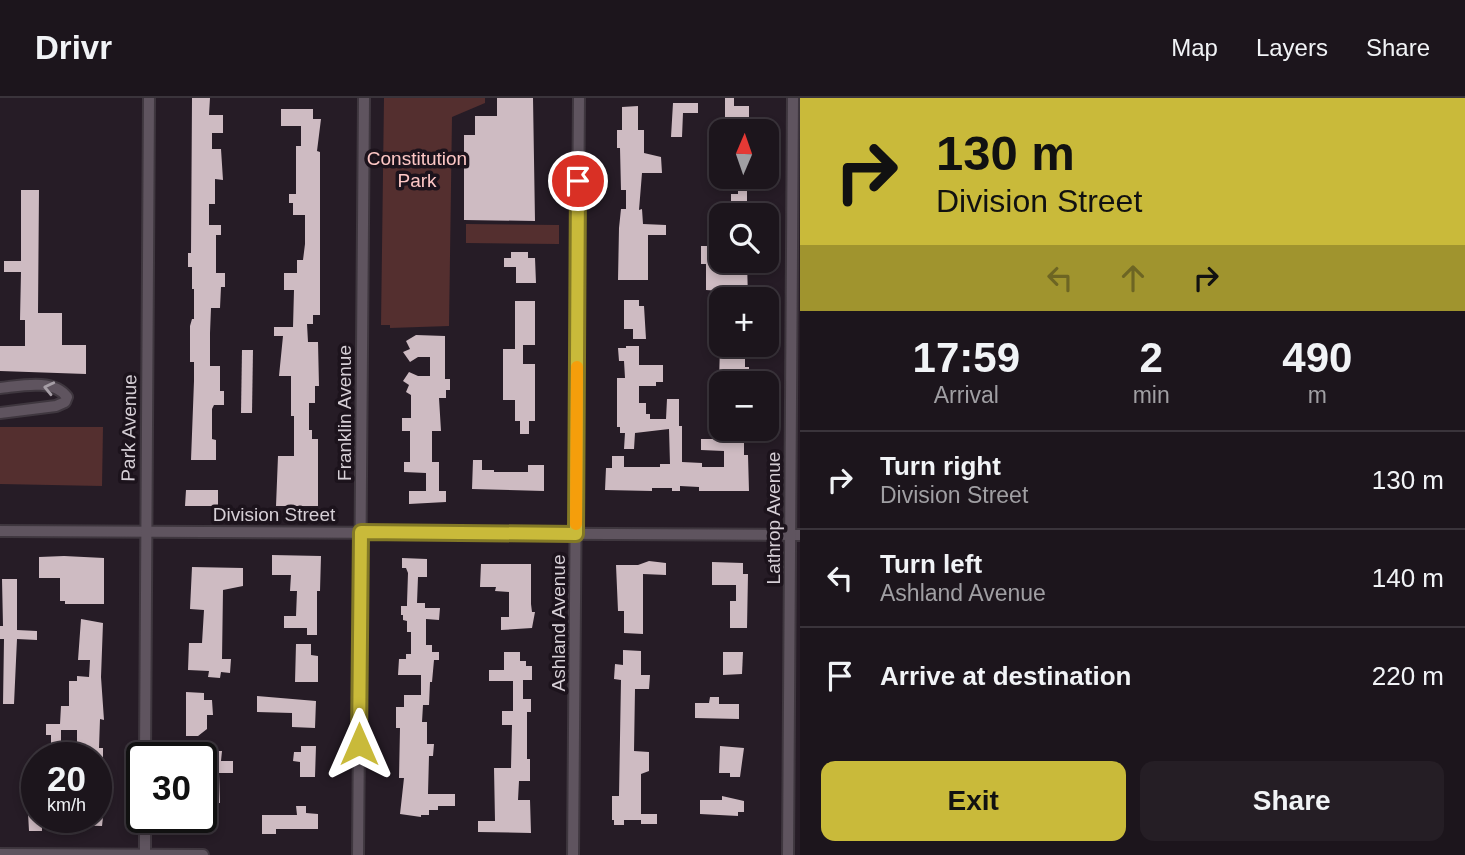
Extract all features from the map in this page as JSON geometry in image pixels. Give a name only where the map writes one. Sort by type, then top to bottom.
[{"type":"street","name":"Park Avenue","points":[[145,742],[149,98]]},
{"type":"street","name":"Franklin Avenue","points":[[358,855],[364,98]]},
{"type":"street","name":"Ashland Avenue","points":[[573,855],[579,98]]},
{"type":"street","name":"Lathrop Avenue","points":[[788,855],[795,535],[796,208],[793,98]]},
{"type":"street","points":[[0,388],[38,385],[62,391],[67,397],[65,402],[56,406],[0,413]]},
{"type":"street","name":"Division Street","points":[[0,531],[795,535]]},
{"type":"street","points":[[145,833],[145,855]]},
{"type":"street","points":[[0,854],[203,855]]},
{"type":"green space","name":"Constitution Park","points":[[384,98],[485,98],[485,103],[452,117],[449,326],[390,328],[390,325],[381,325]]},
{"type":"green space","points":[[466,224],[559,225],[559,244],[466,243]]},
{"type":"green space","points":[[0,427],[103,427],[102,486],[0,484]]},
{"type":"building","points":[[192,98],[210,98],[209,115],[223,115],[223,133],[212,133],[212,149],[221,149],[223,180],[215,179],[215,204],[209,204],[209,225],[221,225],[221,235],[216,235],[216,273],[225,273],[220,308],[211,308],[210,366],[220,366],[220,391],[224,391],[224,405],[214,405],[212,409],[212,439],[216,440],[216,460],[191,460],[194,362],[190,362],[190,326],[194,319],[194,289],[192,267],[188,267],[188,253],[191,253]]},
{"type":"building","points":[[497,98],[533,98],[535,221],[464,220],[464,135],[475,135],[475,116],[497,116]]},
{"type":"building","points":[[725,98],[734,98],[734,106],[749,106],[749,119],[725,119]]},
{"type":"building","points":[[673,103],[698,103],[698,113],[683,113],[682,137],[671,137]]},
{"type":"building","points":[[638,106],[638,130],[644,130],[644,153],[661,157],[662,173],[642,173],[639,210],[642,209],[643,224],[666,225],[666,235],[648,235],[648,280],[618,280],[619,228],[621,209],[626,209],[626,190],[621,190],[617,130],[622,130],[622,107]]},
{"type":"building","points":[[281,109],[313,109],[313,119],[321,119],[317,151],[320,152],[320,315],[313,315],[313,324],[307,324],[308,342],[318,342],[319,386],[315,386],[315,403],[309,403],[309,430],[312,430],[312,439],[318,439],[318,506],[276,506],[278,456],[294,456],[294,416],[291,416],[291,376],[279,376],[283,336],[274,336],[274,327],[293,327],[294,290],[284,290],[284,273],[297,273],[297,260],[303,260],[305,244],[305,215],[293,215],[293,203],[289,203],[289,194],[296,194],[296,146],[301,146],[301,126],[281,126]]},
{"type":"building","points":[[738,189],[747,189],[747,203],[731,203],[731,194],[738,194]]},
{"type":"building","points":[[21,190],[39,190],[38,313],[62,313],[62,345],[86,345],[86,374],[0,371],[0,346],[25,346],[25,320],[20,320],[21,272],[4,272],[4,261],[21,261]]},
{"type":"building","points":[[701,246],[709,246],[709,273],[747,273],[748,287],[709,287],[709,290],[706,290],[706,264],[701,264]]},
{"type":"building","points":[[511,252],[528,252],[528,258],[535,258],[536,283],[516,283],[516,267],[504,267],[504,258],[511,258]]},
{"type":"building","points":[[624,300],[639,300],[639,306],[644,306],[646,339],[633,339],[633,329],[624,329]]},
{"type":"building","points":[[515,301],[535,301],[535,345],[523,345],[523,364],[535,364],[535,421],[529,421],[529,434],[520,434],[520,421],[515,421],[515,400],[503,400],[503,349],[515,349]]},
{"type":"building","points":[[416,335],[445,336],[445,379],[450,379],[450,390],[446,390],[446,398],[439,398],[441,431],[432,431],[432,462],[439,462],[439,491],[446,491],[446,502],[409,504],[409,491],[426,491],[426,473],[404,472],[404,462],[410,462],[410,431],[402,431],[402,418],[411,418],[411,395],[406,392],[409,385],[403,381],[409,372],[418,376],[430,376],[430,357],[418,357],[410,362],[403,352],[410,349],[406,341]]},
{"type":"building","points":[[639,346],[639,365],[663,365],[663,382],[656,382],[656,386],[639,386],[639,403],[646,403],[646,414],[650,414],[650,419],[666,419],[667,399],[679,399],[682,462],[702,463],[702,467],[724,467],[724,451],[701,450],[701,439],[744,441],[744,455],[748,455],[749,491],[699,491],[699,487],[680,486],[680,491],[672,491],[672,488],[652,488],[652,491],[605,490],[606,468],[612,468],[612,456],[624,456],[624,467],[660,467],[660,464],[670,464],[669,429],[635,433],[634,449],[624,449],[625,433],[620,433],[620,427],[617,427],[617,378],[625,378],[624,361],[619,361],[618,348]]},
{"type":"building","points":[[242,350],[253,350],[252,413],[241,413]]},
{"type":"building","points":[[720,357],[745,357],[745,367],[749,367],[749,371],[719,371]]},
{"type":"building","points":[[473,460],[482,460],[482,470],[494,472],[528,472],[528,465],[544,465],[544,491],[472,489]]},
{"type":"building","points":[[186,490],[218,490],[218,506],[185,506]]},
{"type":"building","points":[[272,555],[321,556],[320,591],[317,591],[317,635],[307,635],[307,628],[284,628],[284,616],[296,616],[297,591],[290,591],[291,575],[272,575]]},
{"type":"building","points":[[39,557],[104,558],[104,604],[65,604],[65,601],[60,601],[60,578],[39,578]]},
{"type":"building","points":[[402,558],[427,559],[427,577],[418,577],[417,603],[425,603],[425,608],[440,608],[439,620],[426,619],[426,645],[432,645],[432,652],[439,652],[439,660],[434,660],[429,705],[423,705],[422,722],[427,722],[427,744],[434,744],[433,756],[429,756],[428,794],[455,794],[455,806],[438,806],[438,810],[429,810],[429,815],[421,817],[400,814],[404,778],[399,778],[400,728],[396,728],[396,707],[404,707],[404,695],[421,695],[421,675],[398,675],[399,659],[406,659],[406,654],[411,654],[411,632],[407,632],[407,621],[403,620],[401,615],[401,606],[407,606],[408,573],[406,568],[402,568]]},
{"type":"building","points":[[649,561],[666,563],[666,575],[643,574],[643,634],[624,633],[624,611],[618,611],[616,565],[638,565]]},
{"type":"building","points":[[712,562],[743,563],[743,574],[748,574],[747,628],[730,628],[730,601],[736,601],[736,585],[712,585]]},
{"type":"building","points":[[481,564],[531,564],[531,604],[532,612],[535,612],[532,628],[501,630],[501,617],[509,617],[509,592],[495,591],[496,587],[480,587]]},
{"type":"building","points":[[192,567],[243,568],[243,586],[223,590],[222,659],[231,659],[230,673],[221,672],[220,678],[208,677],[209,671],[188,670],[189,643],[202,643],[204,610],[190,609]]},
{"type":"building","points":[[2,579],[17,579],[17,630],[37,631],[37,640],[17,639],[14,704],[3,704],[4,639],[0,639],[0,626],[3,626]]},
{"type":"building","points":[[81,619],[103,623],[101,677],[104,720],[100,719],[99,742],[77,742],[77,730],[61,730],[61,742],[51,742],[51,735],[46,735],[46,724],[60,724],[61,706],[69,706],[69,681],[77,681],[77,676],[89,677],[90,660],[78,660]]},
{"type":"building","points":[[296,644],[311,644],[311,655],[318,656],[318,682],[295,682]]},
{"type":"building","points":[[623,650],[641,651],[641,675],[650,675],[649,689],[635,689],[634,751],[649,752],[649,771],[641,774],[641,814],[657,814],[657,824],[624,820],[624,825],[614,825],[612,820],[612,796],[619,796],[621,680],[614,679],[615,664],[623,665]]},
{"type":"building","points":[[504,652],[520,652],[520,661],[526,661],[526,666],[532,666],[532,680],[523,680],[523,699],[531,699],[531,712],[527,712],[530,781],[519,781],[518,800],[530,800],[531,833],[478,832],[478,821],[495,821],[494,768],[511,768],[512,725],[502,725],[502,711],[513,711],[513,681],[489,681],[489,670],[504,670]]},
{"type":"building","points":[[723,652],[743,652],[742,674],[723,675]]},
{"type":"building","points":[[186,692],[204,693],[204,700],[212,700],[213,715],[207,715],[207,729],[198,736],[186,736]]},
{"type":"building","points":[[257,696],[316,701],[315,728],[292,727],[292,713],[257,712]]},
{"type":"building","points":[[710,697],[719,697],[719,704],[739,704],[739,719],[695,718],[695,703],[709,703]]},
{"type":"building","points":[[301,746],[316,746],[315,777],[300,777],[300,762],[293,761],[294,752],[301,752]]},
{"type":"building","points":[[720,746],[744,748],[740,777],[719,773]]},
{"type":"building","points":[[217,751],[222,751],[221,761],[233,761],[233,773],[219,773],[220,803],[217,803]]},
{"type":"building","points":[[722,796],[744,801],[744,812],[738,812],[738,816],[700,814],[700,800],[722,800]]},
{"type":"building","points":[[296,806],[306,806],[306,813],[318,814],[318,829],[276,829],[276,834],[262,834],[262,815],[297,815]]},
{"type":"slow traffic","points":[[576,524],[577,367]]},
{"type":"route","points":[[359,744],[361,532],[576,534],[578,181]]}]
